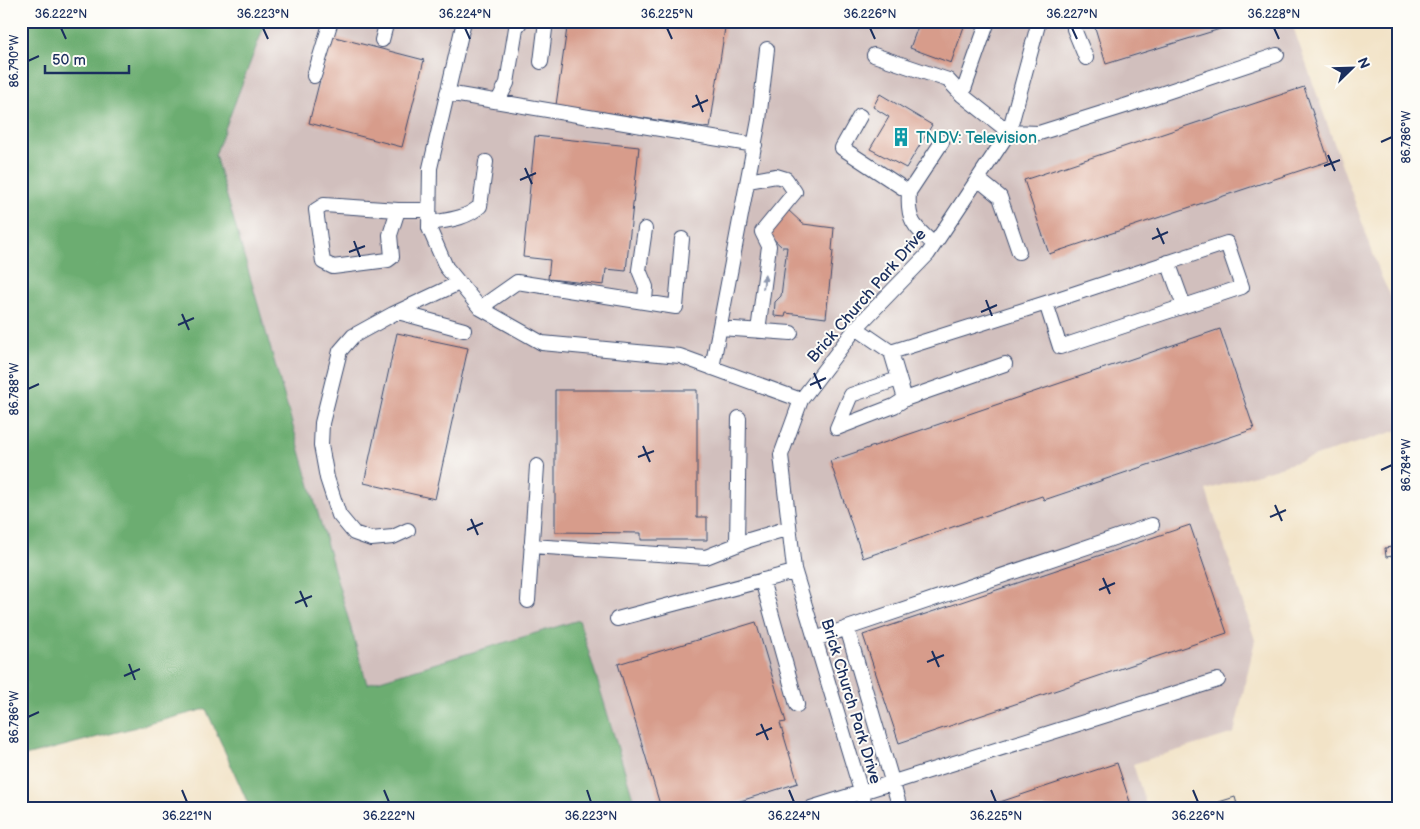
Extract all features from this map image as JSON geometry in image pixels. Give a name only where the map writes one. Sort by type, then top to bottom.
[{"type":"street","points":[[314,76],[331,21]]},
{"type":"street","points":[[382,40],[387,21]]},
{"type":"street","points":[[464,21],[430,168],[430,228],[446,267],[480,308],[542,343],[680,356],[801,400]]},
{"type":"street","points":[[498,101],[507,83],[516,28],[521,21]]},
{"type":"street","points":[[541,62],[546,21]]},
{"type":"street","points":[[962,95],[988,21]]},
{"type":"street","name":"Brick Church Park Drive","points":[[866,808],[794,572],[781,455],[801,400],[856,328],[928,254],[1009,132],[1039,21]]},
{"type":"street","points":[[1074,21],[1074,29],[1086,58]]},
{"type":"street","points":[[712,368],[755,144],[767,49]]},
{"type":"street","points":[[874,55],[948,80],[962,95],[1009,132],[1039,133],[1276,55]]},
{"type":"street","points":[[447,93],[755,144]]},
{"type":"street","points":[[860,116],[842,148],[909,192]]},
{"type":"street","points":[[934,244],[918,231],[912,222],[909,214],[909,192],[942,142]]},
{"type":"street","points":[[398,210],[390,235],[392,257],[388,260],[333,266],[323,262],[316,210],[324,205],[398,210],[430,216],[459,218],[469,215],[480,206],[486,162]]},
{"type":"street","points":[[748,180],[776,176],[786,179],[795,192],[762,232],[769,246],[758,331]]},
{"type":"street","points":[[978,178],[1000,197],[1019,252]]},
{"type":"street","points":[[645,230],[639,270],[646,287],[645,302]]},
{"type":"street","points":[[480,308],[517,282],[676,307],[682,239]]},
{"type":"street","points":[[891,352],[1228,243],[1242,287],[1060,347],[1046,303]]},
{"type":"street","points":[[1168,262],[1184,306]]},
{"type":"street","points":[[408,530],[392,537],[371,539],[354,533],[339,515],[327,478],[321,445],[322,423],[340,351],[353,336],[398,312],[460,283]]},
{"type":"street","points":[[398,312],[464,330]]},
{"type":"street","points":[[720,328],[791,334]]},
{"type":"street","points":[[856,328],[891,352],[905,399]]},
{"type":"street","points":[[898,379],[851,395],[837,428],[894,406],[905,399],[1005,364]]},
{"type":"street","points":[[737,545],[739,418]]},
{"type":"street","points":[[528,601],[537,466]]},
{"type":"street","points":[[815,639],[1152,525]]},
{"type":"street","points":[[531,546],[706,557],[789,528]]},
{"type":"street","points":[[617,619],[794,572]]},
{"type":"street","points":[[762,580],[797,705]]},
{"type":"street","points":[[847,628],[900,808]]},
{"type":"street","points":[[811,808],[830,805],[861,791],[1218,680]]},
{"type":"shaded area","points":[[266,21],[1291,21],[1381,276],[1399,314],[1399,430],[1206,490],[1255,640],[1234,733],[1133,764],[1147,808],[636,808],[579,620],[367,685],[215,155]]},
{"type":"green space","points":[[21,21],[266,21],[215,155],[367,684],[579,620],[636,808],[250,808],[206,709],[21,757]]},
{"type":"building","points":[[568,21],[726,21],[710,128],[556,105]]},
{"type":"building","points":[[920,21],[966,21],[951,63],[910,48]]},
{"type":"building","points":[[1093,21],[1243,21],[1243,22],[1106,64]]},
{"type":"building","points":[[331,36],[424,60],[402,147],[309,123]]},
{"type":"building","points":[[1304,87],[1329,161],[1049,254],[1024,180]]},
{"type":"building","name":"TNDV: Television","points":[[880,94],[932,125],[906,168],[870,149],[889,117],[873,107]]},
{"type":"building","points":[[535,136],[639,147],[626,271],[606,269],[604,285],[548,279],[550,260],[523,257]]},
{"type":"building","points":[[787,209],[803,224],[834,228],[826,318],[786,313],[785,317],[774,316],[775,302],[781,296],[787,247],[782,247],[766,232]]},
{"type":"building","points":[[1220,329],[1254,429],[1044,500],[1042,496],[863,558],[830,461]]},
{"type":"building","points":[[397,333],[468,348],[435,499],[364,483]]},
{"type":"building","points":[[555,390],[697,390],[697,517],[707,517],[707,540],[641,540],[641,533],[555,532]]},
{"type":"building","points":[[1190,525],[1227,633],[899,743],[863,635]]},
{"type":"building","points":[[1399,546],[1399,555],[1386,557],[1385,548]]},
{"type":"building","points":[[756,622],[786,722],[780,723],[798,783],[718,808],[661,808],[618,664]]},
{"type":"building","points":[[1117,763],[1132,808],[985,808],[985,807]]},
{"type":"building","points":[[1235,797],[1238,808],[1221,808],[1219,802]]},
{"type":"place","name":"TNDV: Television","points":[[901,137]]}]
